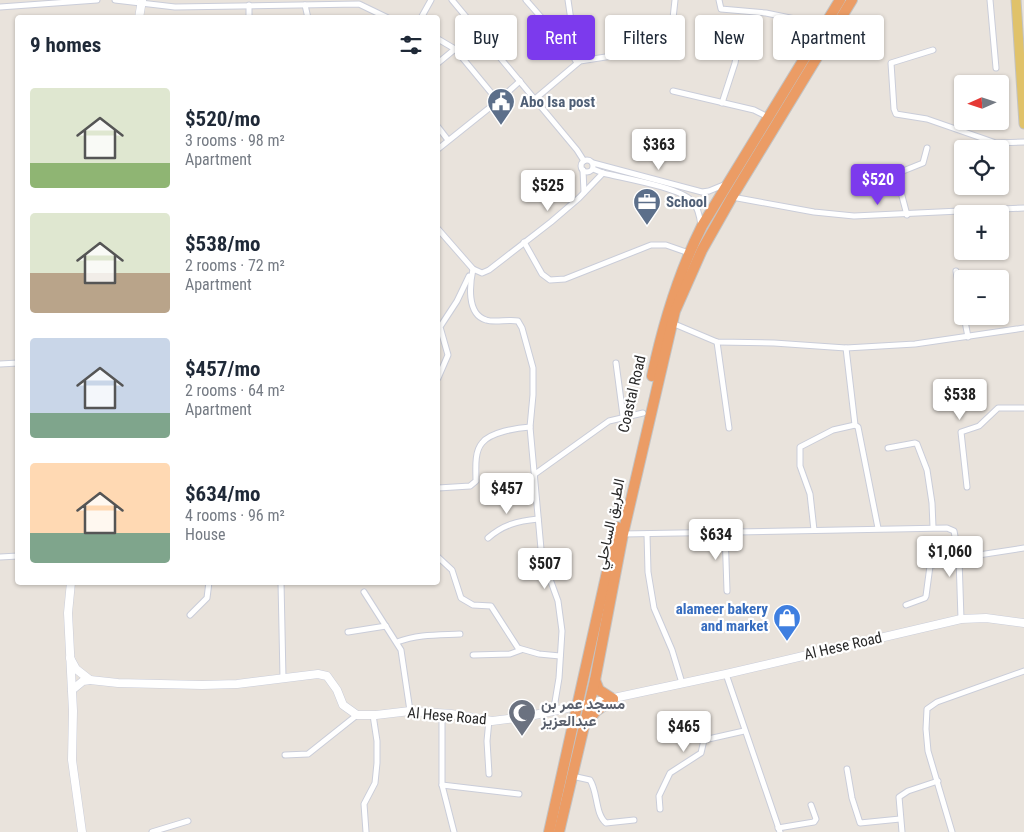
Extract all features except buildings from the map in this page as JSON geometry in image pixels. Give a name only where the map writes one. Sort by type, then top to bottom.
[{"type":"highway","name":"Coastal Road","points":[[831,15],[840,0]]},
{"type":"highway","points":[[732,197],[852,0]]},
{"type":"highway","name":"Coastal Road","points":[[549,832],[668,310],[689,253],[702,226],[726,183],[804,60]]},
{"type":"highway","name":"الطريق الساحلي","points":[[559,832],[595,680],[623,534],[675,311],[702,250],[732,197]]},
{"type":"highway","points":[[584,728],[596,711],[613,699],[599,690],[595,680]]},
{"type":"main road","points":[[1016,0],[1024,123]]},
{"type":"street","points":[[0,7],[97,0]]},
{"type":"street","points":[[115,0],[175,6],[296,2],[305,5],[359,2],[383,15]]},
{"type":"street","points":[[423,15],[431,0]]},
{"type":"street","points":[[452,0],[577,150],[584,161]]},
{"type":"street","points":[[526,0],[579,62]]},
{"type":"street","points":[[568,0],[579,62]]},
{"type":"street","points":[[535,99],[579,62],[644,51],[671,37],[675,0]]},
{"type":"street","points":[[719,0],[721,9],[776,15]]},
{"type":"street","points":[[990,0],[996,68]]},
{"type":"street","points":[[140,15],[142,2]]},
{"type":"street","points":[[249,5],[249,15]]},
{"type":"street","points":[[305,5],[307,15]]},
{"type":"street","points":[[440,40],[454,49],[498,101]]},
{"type":"street","points":[[440,60],[454,49]]},
{"type":"street","points":[[933,50],[891,63],[894,109],[896,114],[927,119],[996,143],[1024,142]]},
{"type":"street","points":[[722,103],[734,60]]},
{"type":"street","points":[[440,147],[520,81]]},
{"type":"street","points":[[673,90],[754,110],[769,117]]},
{"type":"street","points":[[440,130],[448,140]]},
{"type":"street","points":[[907,215],[897,177],[904,171],[923,163],[927,148]]},
{"type":"street","points":[[584,161],[589,160],[594,182]]},
{"type":"street","points":[[584,161],[581,165],[584,192]]},
{"type":"street","points":[[592,168],[603,173],[668,189],[686,196],[697,208],[702,226]]},
{"type":"street","points":[[582,170],[592,168],[702,192],[709,191],[726,183]]},
{"type":"street","points":[[440,231],[472,269],[482,273],[489,270],[551,222],[603,173]]},
{"type":"street","points":[[732,197],[844,215],[907,215],[1024,208]]},
{"type":"street","points":[[524,242],[542,274],[550,280],[565,279],[651,245],[666,246],[689,253]]},
{"type":"street","points":[[440,373],[448,355],[440,327],[458,302],[472,269]]},
{"type":"street","points":[[472,269],[470,288],[473,305],[485,320],[518,321],[522,328],[533,368],[530,427],[538,519],[546,568],[558,602],[562,631],[557,696],[552,712]]},
{"type":"street","points":[[672,323],[717,342],[774,343],[846,348],[915,344],[1024,328]]},
{"type":"street","points":[[966,325],[968,337]]},
{"type":"street","points":[[717,342],[729,428]]},
{"type":"street","points":[[846,348],[855,425],[858,427],[878,528]]},
{"type":"street","points":[[0,364],[15,363]]},
{"type":"street","points":[[616,363],[623,416]]},
{"type":"street","points":[[967,487],[961,432],[980,426],[998,408],[1024,408]]},
{"type":"street","points":[[535,474],[609,421],[623,416],[643,413]]},
{"type":"street","points":[[814,530],[810,494],[800,466],[800,447],[833,430],[855,425]]},
{"type":"street","points":[[440,488],[470,486],[476,481],[476,466],[481,443],[508,430],[530,427]]},
{"type":"street","points":[[888,448],[917,444],[927,470],[932,503],[933,527]]},
{"type":"street","points":[[496,491],[535,491]]},
{"type":"street","points":[[488,538],[500,528],[518,521],[538,519]]},
{"type":"street","points":[[623,534],[933,527],[953,530],[959,558],[961,619]]},
{"type":"street","points":[[725,531],[726,591]]},
{"type":"street","points":[[647,534],[649,578],[654,608],[672,650],[682,684]]},
{"type":"street","points":[[906,605],[925,598],[930,566],[959,558],[1024,548]]},
{"type":"street","points":[[0,557],[15,556]]},
{"type":"street","points":[[440,559],[452,570],[461,598],[473,605],[491,606],[514,644],[522,650]]},
{"type":"street","points":[[71,585],[68,613],[72,690],[72,760],[82,832]]},
{"type":"street","points":[[190,615],[207,598],[209,585]]},
{"type":"street","points":[[281,585],[283,678]]},
{"type":"street","points":[[364,592],[397,642],[403,658],[410,711]]},
{"type":"street","name":"Al Hese Road","points":[[357,715],[410,711],[442,713],[489,720],[507,720],[682,684],[961,619],[986,618],[1024,623]]},
{"type":"street","points":[[348,632],[386,626]]},
{"type":"street","points":[[397,642],[412,636],[460,634]]},
{"type":"street","points":[[473,655],[510,654],[522,650],[560,656]]},
{"type":"street","points":[[70,658],[76,669],[90,680]]},
{"type":"street","points":[[952,832],[928,751],[926,729],[929,706],[1024,671]]},
{"type":"street","points":[[72,690],[83,681],[90,680],[127,684],[202,685],[237,684],[311,674],[326,676],[336,690],[343,705],[357,715],[308,754],[285,755]]},
{"type":"street","points":[[726,674],[779,830],[814,822],[816,819],[811,806]]},
{"type":"street","points":[[442,713],[442,785],[454,832]]},
{"type":"street","points":[[366,832],[364,804],[374,786],[377,763],[377,741],[373,715]]},
{"type":"street","points":[[489,720],[487,742],[489,774]]},
{"type":"street","points":[[660,809],[659,796],[670,773],[701,753],[706,738],[744,731]]},
{"type":"street","points":[[847,769],[852,798],[860,823],[900,819]]},
{"type":"street","points":[[572,775],[590,780],[595,788],[602,819],[606,824],[634,820]]},
{"type":"street","points":[[902,832],[898,801],[902,793],[938,781]]},
{"type":"street","points":[[442,785],[519,794]]},
{"type":"street","points":[[152,832],[188,821]]},
{"type":"place","name":"Abo Isa post","points":[[501,126]]},
{"type":"place","name":"School","points":[[647,226]]},
{"type":"place","name":"alameer bakery and market","points":[[787,642]]},
{"type":"place","name":"مسجد عمر بن عبدالعزيز","points":[[522,737]]}]
